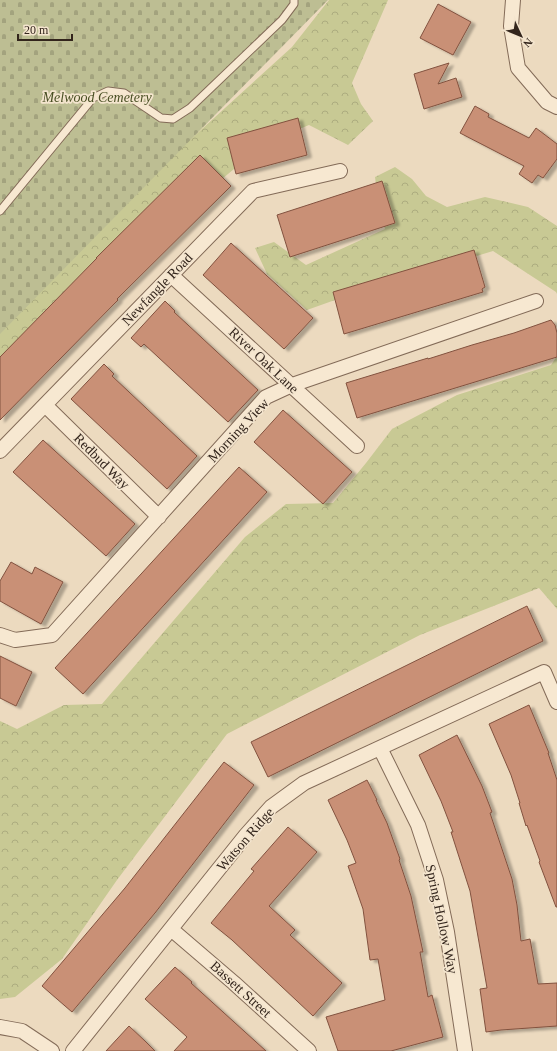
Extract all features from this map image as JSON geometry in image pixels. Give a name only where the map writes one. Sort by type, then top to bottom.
[{"type":"street","points":[[513,0],[511,26],[518,68],[547,102],[557,107]]},
{"type":"street","name":"Newfangle Road","points":[[0,451],[253,191],[340,171]]},
{"type":"street","name":"River Oak Lane","points":[[171,274],[357,446]]},
{"type":"street","name":"Morning View","points":[[0,635],[15,640],[52,635],[266,397],[292,385],[536,301]]},
{"type":"street","name":"Redbud Way","points":[[45,405],[159,517]]},
{"type":"street","name":"Watson Ridge","points":[[73,1051],[246,834],[271,807],[304,783],[544,672],[557,702]]},
{"type":"street","name":"Spring Hollow Way","points":[[380,748],[418,825],[436,880],[447,932],[465,1051]]},
{"type":"street","name":"Bassett Street","points":[[171,929],[234,983],[309,1051]]},
{"type":"street","points":[[0,1027],[22,1031],[52,1051]]},
{"type":"lane","points":[[0,211],[93,98],[108,91],[124,93],[161,118],[173,119],[190,108],[282,20],[294,4],[294,0]]},
{"type":"green space","name":"Melwood Cemetery","points":[[0,0],[328,0],[0,334]]},
{"type":"green space","points":[[329,0],[388,0],[352,83],[361,104],[373,121],[348,145],[309,125],[264,144],[0,368],[0,313],[292,47]]},
{"type":"green space","points":[[395,167],[412,179],[426,196],[447,207],[485,197],[528,207],[557,226],[557,294],[493,251],[349,295],[307,310],[267,274],[255,248],[274,242],[306,265],[385,229],[378,200],[375,177]]},
{"type":"green space","points":[[557,356],[557,609],[539,588],[420,635],[227,734],[117,880],[62,959],[15,997],[0,999],[0,721],[17,729],[64,705],[102,704],[245,537],[286,504],[333,503],[392,429],[457,395],[551,365]]},
{"type":"building","points":[[438,4],[471,22],[453,55],[420,38]]},
{"type":"building","points":[[449,63],[438,84],[456,78],[462,97],[424,109],[414,74]]},
{"type":"building","points":[[475,106],[489,114],[488,117],[529,138],[536,128],[557,144],[557,159],[543,178],[538,175],[532,183],[519,174],[524,166],[460,133]]},
{"type":"building","points":[[298,118],[307,155],[236,174],[227,138]]},
{"type":"building","points":[[200,155],[231,186],[117,299],[118,300],[0,420],[0,357],[96,258]]},
{"type":"building","points":[[382,181],[395,223],[290,257],[277,215]]},
{"type":"building","points":[[231,243],[313,318],[284,349],[203,275]]},
{"type":"building","points":[[474,250],[485,287],[482,289],[483,292],[344,334],[333,292]]},
{"type":"building","points":[[165,301],[175,311],[174,312],[258,390],[228,422],[144,344],[141,347],[131,338]]},
{"type":"building","points":[[551,320],[555,325],[557,333],[557,357],[357,418],[346,383],[514,333]]},
{"type":"building","points":[[104,364],[114,374],[112,376],[197,456],[167,489],[71,399]]},
{"type":"building","points":[[283,410],[352,472],[323,504],[254,442]]},
{"type":"building","points":[[43,440],[135,524],[106,556],[13,472]]},
{"type":"building","points":[[239,467],[267,492],[83,694],[55,668]]},
{"type":"building","points":[[11,562],[32,574],[35,567],[63,582],[41,624],[0,601],[0,581]]},
{"type":"building","points":[[527,606],[543,641],[268,777],[251,742]]},
{"type":"building","points":[[0,656],[32,672],[16,706],[0,698]]},
{"type":"building","points":[[529,705],[549,753],[557,780],[557,907],[539,862],[540,861],[527,825],[526,826],[511,775],[489,724]]},
{"type":"building","points":[[457,735],[482,786],[492,812],[490,813],[512,879],[517,905],[521,941],[530,939],[538,984],[557,983],[557,1026],[486,1032],[480,989],[487,988],[470,891],[451,832],[453,832],[441,801],[419,755]]},
{"type":"building","points":[[224,762],[254,785],[155,913],[72,1012],[42,986],[125,888]]},
{"type":"building","points":[[367,780],[387,823],[411,896],[423,952],[420,952],[428,997],[432,995],[443,1037],[391,1051],[338,1051],[326,1017],[385,1000],[378,959],[370,960],[363,909],[348,866],[356,863],[328,800]]},
{"type":"building","points":[[288,827],[317,852],[269,906],[295,930],[290,935],[342,983],[313,1016],[232,940],[211,923],[254,871],[251,869]]},
{"type":"building","points":[[175,967],[266,1051],[174,1051],[187,1037],[145,999]]},
{"type":"building","points":[[129,1026],[145,1041],[155,1051],[106,1051]]}]
